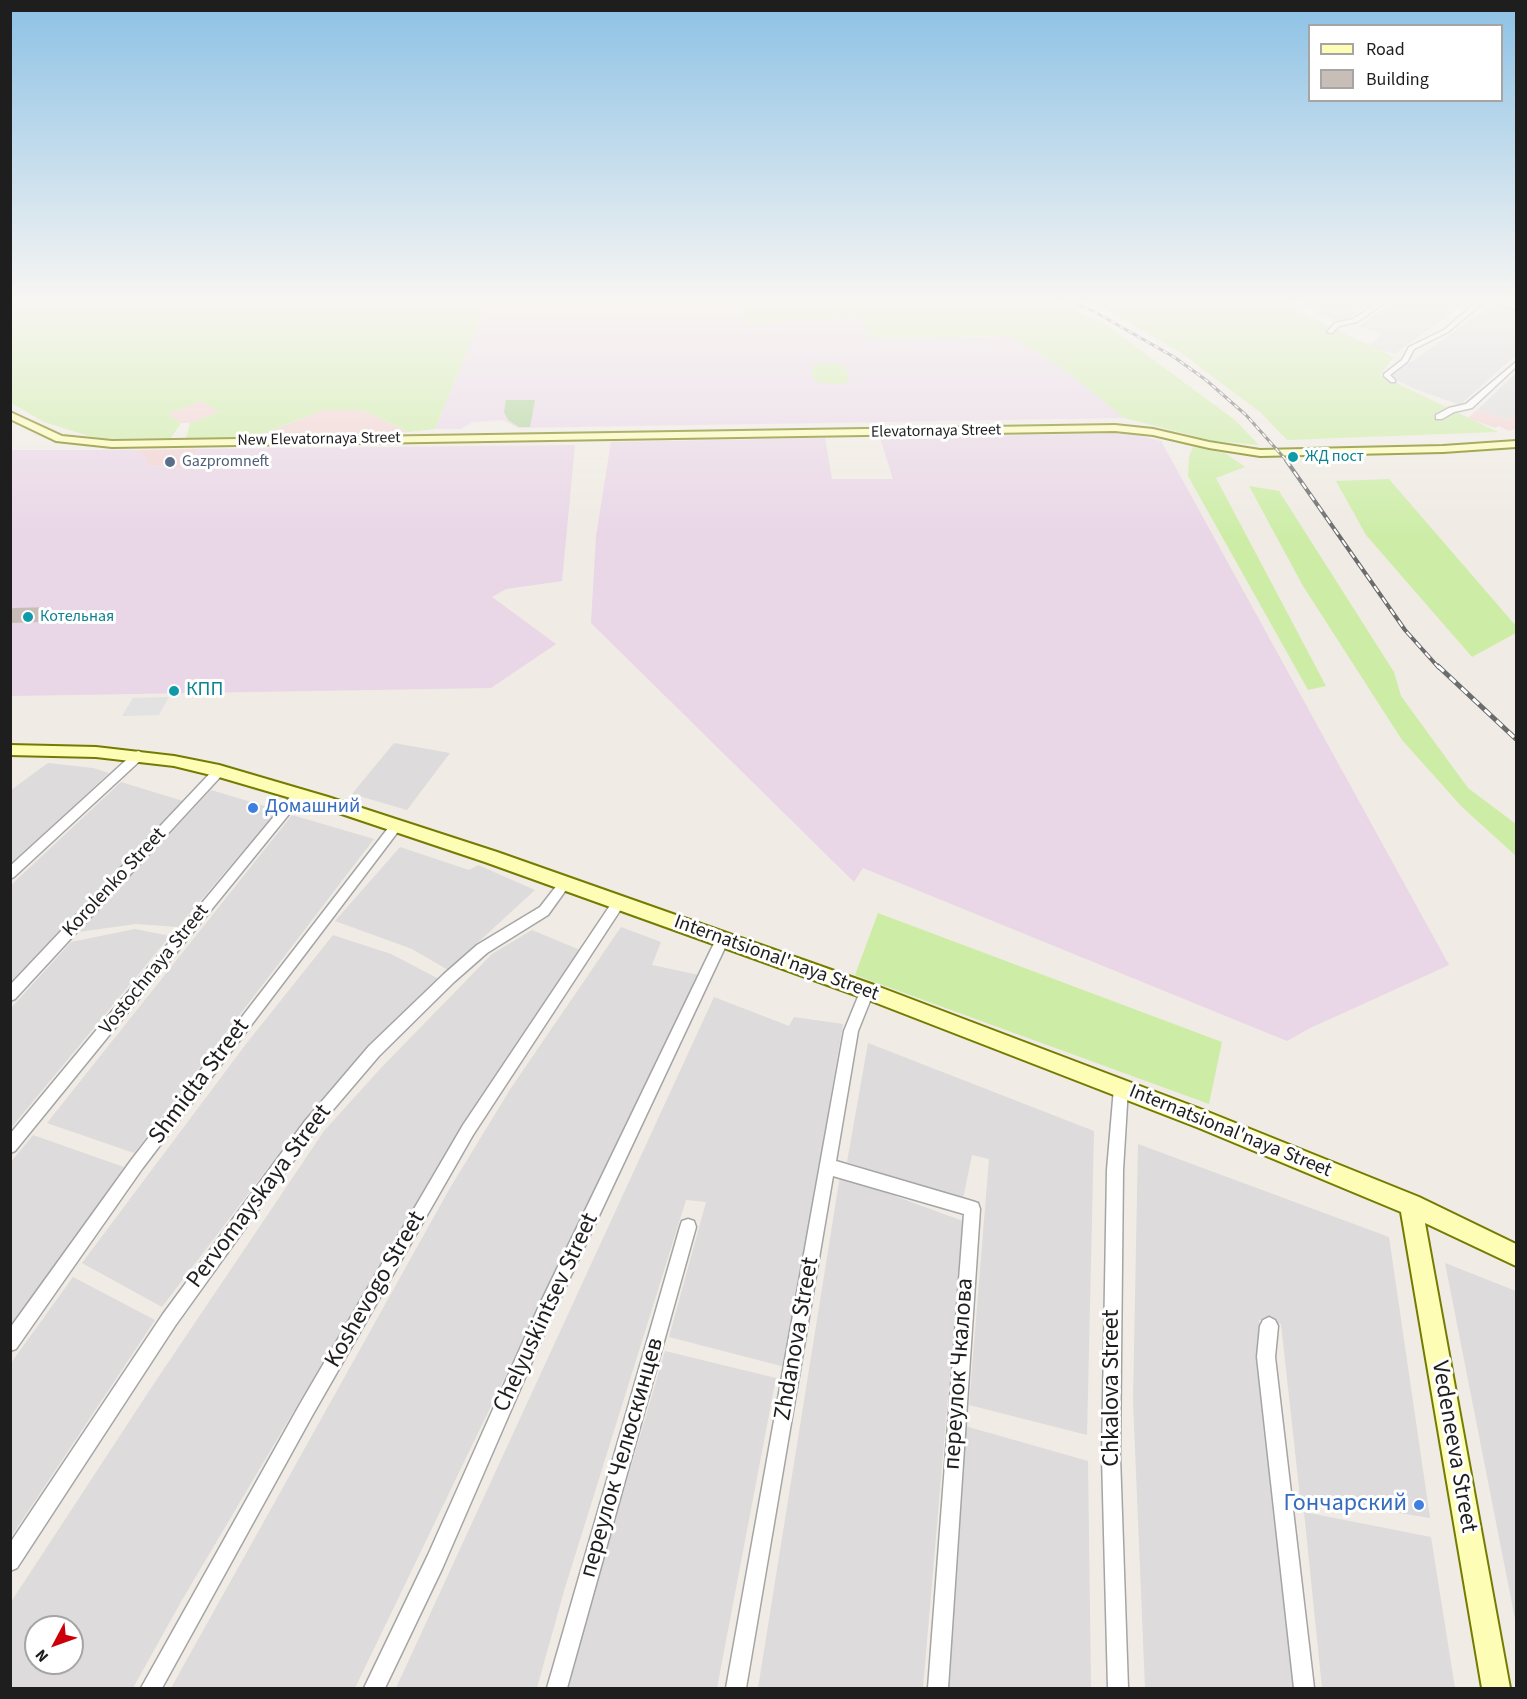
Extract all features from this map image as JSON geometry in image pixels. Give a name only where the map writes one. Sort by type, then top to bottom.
[{"type":"main road","name":"New Elevatornaya Street","points":[[10,415],[60,439],[112,444],[597,435]]},
{"type":"main road","name":"Elevatornaya Street","points":[[597,435],[1115,428],[1153,432],[1229,449],[1283,453],[1443,449],[1516,444]]},
{"type":"main road","name":"Internatsional'naya Street","points":[[10,750],[139,755],[219,771],[299,794],[566,883],[867,991],[1121,1088],[1411,1205],[1516,1255]]},
{"type":"main road","name":"Vedeneeva Street","points":[[1411,1205],[1496,1689]]},
{"type":"street","points":[[1390,378],[1393,381]]},
{"type":"street","points":[[1438,417],[1452,410],[1469,406],[1503,378]]},
{"type":"street","points":[[10,873],[139,755]]},
{"type":"street","name":"Korolenko Street","points":[[10,994],[219,771]]},
{"type":"street","name":"Vostochnaya Street","points":[[10,1146],[299,794]]},
{"type":"street","name":"Shmidta Street","points":[[10,1342],[137,1164],[396,826]]},
{"type":"street","name":"Pervomayskaya Street","points":[[10,1561],[169,1320],[310,1126],[374,1051],[449,978],[482,948],[544,911],[566,883]]},
{"type":"street","name":"Koshevogo Street","points":[[151,1689],[306,1410],[468,1130],[619,902]]},
{"type":"street","name":"Chelyuskintsev Street","points":[[374,1689],[435,1562],[545,1312],[723,939]]},
{"type":"street","name":"Zhdanova Street","points":[[736,1689],[851,1031],[867,991]]},
{"type":"street","name":"Chkalova Street","points":[[1118,1689],[1111,1456],[1115,1170],[1121,1088]]},
{"type":"street","name":"переулок Чкалова","points":[[827,1166],[972,1209],[938,1689]]},
{"type":"street","name":"переулок Челюскинцев","points":[[557,1689],[688,1227]]},
{"type":"street","points":[[1269,1326],[1266,1358],[1304,1689]]},
{"type":"shaded area","points":[[456,378],[1075,378],[1124,418],[518,428],[502,420],[473,422],[461,429],[435,429]]},
{"type":"shaded area","points":[[1393,378],[1490,378],[1460,405]]},
{"type":"shaded area","points":[[1510,378],[1516,378],[1516,415],[1508,420],[1477,410]]},
{"type":"shaded area","points":[[202,401],[219,412],[190,423],[181,423],[167,414]]},
{"type":"shaded area","points":[[324,410],[362,410],[409,432],[251,438]]},
{"type":"shaded area","points":[[1477,410],[1508,420],[1516,415],[1516,429],[1509,431],[1499,426],[1495,428],[1468,418]]},
{"type":"shaded area","points":[[1127,433],[1161,441],[1449,965],[1308,1029],[1287,1041],[863,868],[854,882],[591,623],[596,536],[611,442],[825,438],[832,479],[893,479],[880,438]]},
{"type":"shaded area","points":[[575,445],[562,581],[506,589],[492,597],[556,644],[491,688],[11,696],[10,450],[137,450],[146,458],[148,466],[184,470],[196,465],[188,460],[199,449]]},
{"type":"shaded area","name":"Gazpromneft","points":[[199,449],[189,459],[197,465],[184,470],[148,466],[137,450]]},
{"type":"shaded area","points":[[169,697],[159,715],[122,716],[133,698]]},
{"type":"shaded area","points":[[394,743],[450,753],[407,810],[352,794]]},
{"type":"shaded area","points":[[48,763],[93,768],[109,773],[11,865],[11,790]]},
{"type":"shaded area","points":[[121,782],[183,801],[11,982],[11,885]]},
{"type":"shaded area","points":[[211,790],[278,810],[178,927],[136,924],[78,932]]},
{"type":"shaded area","points":[[292,815],[374,839],[134,1153],[47,1123]]},
{"type":"shaded area","points":[[400,847],[469,870],[478,865],[535,890],[448,970],[412,949],[335,921]]},
{"type":"shaded area","points":[[621,927],[661,942],[652,965],[699,975],[355,1688],[171,1688],[450,1188],[511,1088]]},
{"type":"shaded area","points":[[135,929],[170,936],[11,1128],[11,1008],[71,942]]},
{"type":"shaded area","points":[[532,930],[580,950],[395,1240],[182,1600],[133,1688],[11,1688],[11,1602],[155,1382],[324,1131],[380,1069],[492,954]]},
{"type":"shaded area","points":[[333,935],[391,954],[439,979],[368,1046],[299,1127],[162,1307],[82,1263],[246,1044]]},
{"type":"shaded area","points":[[714,997],[789,1026],[794,1017],[843,1024],[785,1367],[669,1337],[706,1202],[686,1200],[564,1591],[537,1688],[396,1688]]},
{"type":"shaded area","points":[[868,1043],[1094,1131],[1087,1435],[969,1405],[989,1159],[972,1155],[963,1199],[847,1162]]},
{"type":"shaded area","points":[[33,1135],[124,1167],[11,1327],[11,1162]]},
{"type":"shaded area","points":[[1138,1144],[1389,1237],[1430,1518],[1300,1497],[1281,1324],[1259,1320],[1298,1688],[1145,1688],[1133,1401]]},
{"type":"shaded area","points":[[840,1176],[963,1221],[923,1688],[758,1688]]},
{"type":"shaded area","points":[[1445,1263],[1516,1291],[1516,1624]]},
{"type":"shaded area","points":[[73,1277],[155,1320],[11,1537],[11,1363]]},
{"type":"shaded area","points":[[665,1351],[776,1378],[717,1688],[566,1688]]},
{"type":"shaded area","points":[[965,1426],[1088,1461],[1091,1688],[948,1688]]},
{"type":"shaded area","points":[[1304,1512],[1431,1537],[1455,1688],[1322,1688]]},
{"type":"green space","points":[[11,378],[456,378],[435,429],[409,432],[362,410],[324,410],[251,438],[186,438],[190,423],[219,412],[202,401],[168,414],[181,423],[171,438],[98,439],[44,422],[11,403]]},
{"type":"green space","points":[[1075,378],[1179,378],[1235,420],[1259,445],[1214,441],[1124,418]]},
{"type":"green space","points":[[1215,378],[1387,378],[1498,432],[1287,440],[1260,412]]},
{"type":"green space","points":[[813,379],[849,380],[844,384],[820,383]]},
{"type":"green space","points":[[506,400],[535,400],[530,427],[519,427],[508,420],[504,412]]},
{"type":"green space","points":[[1193,447],[1225,453],[1245,467],[1216,478],[1326,686],[1308,690],[1188,476],[1189,457]]},
{"type":"green space","points":[[1389,479],[1516,626],[1516,633],[1472,657],[1366,535],[1336,481]]},
{"type":"green space","points":[[1249,486],[1279,491],[1394,672],[1401,696],[1468,788],[1516,824],[1516,856],[1462,807],[1402,740],[1303,586]]},
{"type":"green space","points":[[878,913],[1222,1042],[1209,1104],[855,975]]},
{"type":"building","name":"Котельная","points":[[52,607],[41,622],[10,623],[10,611],[13,608]]},
{"type":"railway","points":[[1204,378],[1246,415],[1287,461]]},
{"type":"railway","points":[[1286,460],[1405,630],[1439,668]]},
{"type":"railway","points":[[1438,666],[1516,739]]},
{"type":"place","name":"ЖД пост","points":[[1293,457]]},
{"type":"place","name":"Gazpromneft","points":[[170,462]]},
{"type":"place","name":"Котельная","points":[[28,617]]},
{"type":"place","name":"КПП","points":[[174,691]]},
{"type":"place","name":"Домашний","points":[[253,808]]},
{"type":"place","name":"Гончарский","points":[[1419,1505]]}]
